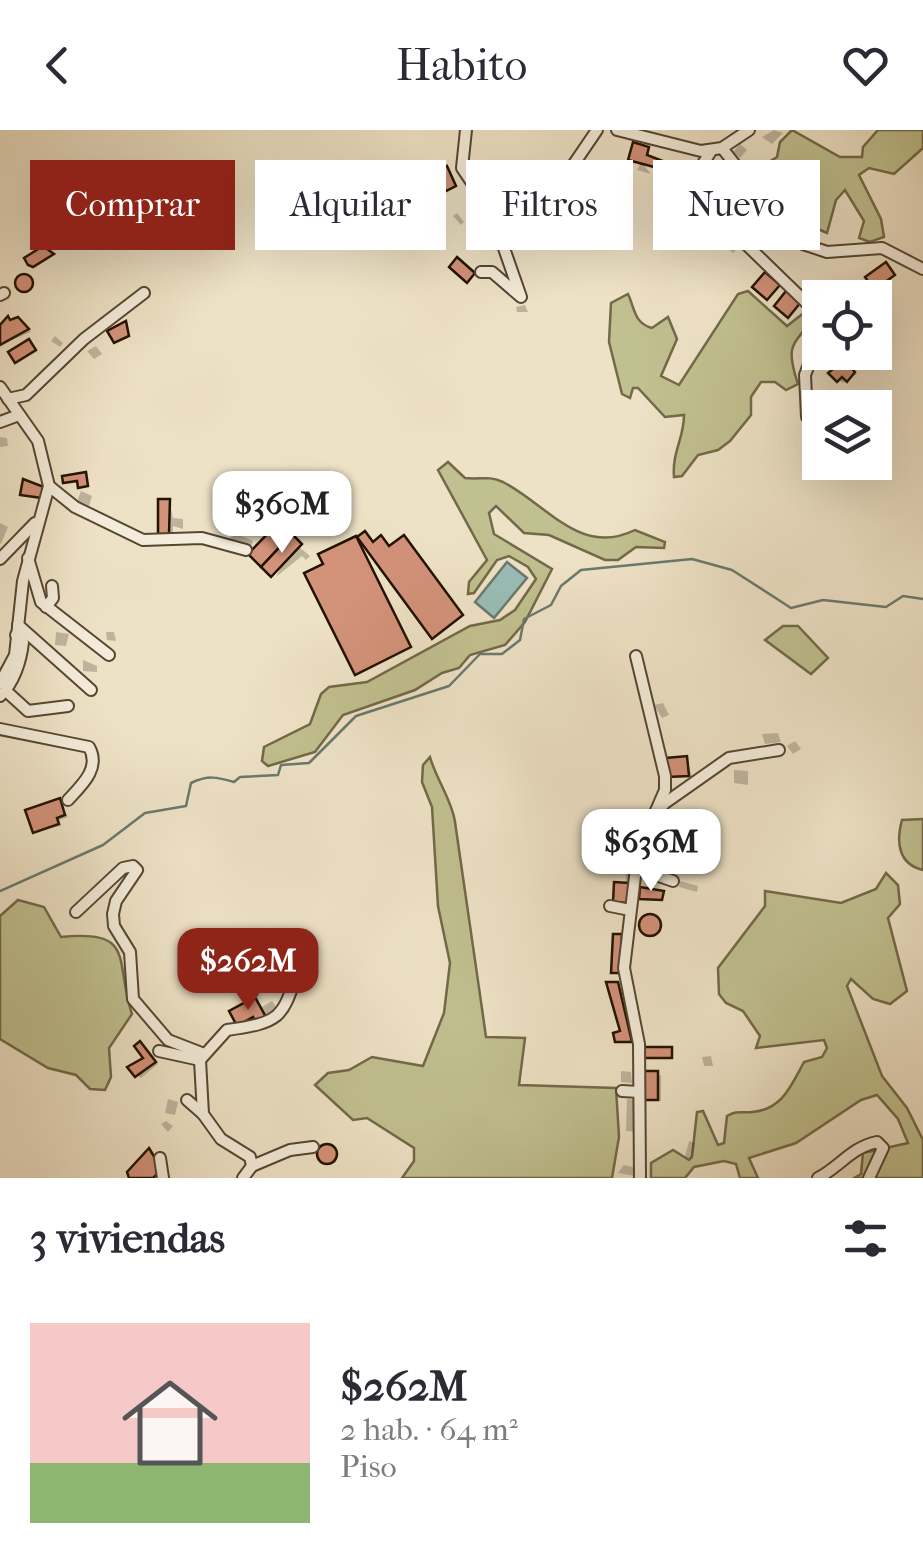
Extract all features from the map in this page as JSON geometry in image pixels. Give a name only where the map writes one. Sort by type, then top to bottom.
[{"type":"street","points":[[466,130],[462,168],[491,211],[521,298],[492,272],[481,272]]},
{"type":"street","points":[[577,160],[597,130]]},
{"type":"street","points":[[617,130],[662,145],[716,149],[737,167],[745,198],[803,244],[827,252],[882,248],[923,269]]},
{"type":"street","points":[[750,130],[716,149],[688,188],[802,299]]},
{"type":"street","points":[[8,399],[26,395],[84,339],[144,293]]},
{"type":"street","points":[[0,387],[40,445],[49,486],[28,558],[14,655],[2,690],[28,711],[68,706]]},
{"type":"street","points":[[0,422],[19,415]]},
{"type":"street","points":[[49,486],[75,507],[143,540],[202,538],[246,550]]},
{"type":"street","points":[[0,558],[38,518]]},
{"type":"street","points":[[28,558],[35,593],[46,606],[109,654]]},
{"type":"street","points":[[46,606],[53,598],[52,586]]},
{"type":"street","points":[[17,630],[91,690]]},
{"type":"street","points":[[636,656],[665,776],[665,790],[636,868],[624,979],[638,1044],[640,1178]]},
{"type":"street","points":[[0,729],[89,747],[94,768],[68,800]]},
{"type":"street","points":[[655,814],[715,764],[740,754],[779,750]]},
{"type":"street","points":[[76,912],[123,868],[133,866],[137,870],[116,900],[113,914],[114,926],[130,952],[132,999],[168,1040],[202,1057]]},
{"type":"street","points":[[636,868],[672,881]]},
{"type":"street","points":[[610,906],[630,910]]},
{"type":"street","points":[[203,1114],[202,1057],[227,1030],[259,1028],[281,1014],[301,962]]},
{"type":"street","points":[[638,1044],[652,1045]]},
{"type":"street","points":[[158,1051],[202,1057]]},
{"type":"street","points":[[622,1091],[639,1092]]},
{"type":"street","points":[[187,1100],[221,1139],[250,1157],[252,1166]]},
{"type":"street","points":[[818,1178],[830,1172],[848,1152],[877,1142],[884,1148],[868,1178]]},
{"type":"street","points":[[244,1178],[252,1166],[290,1150],[313,1147]]},
{"type":"street","points":[[160,1158],[163,1178]]},
{"type":"shaded area","points":[[792,130],[840,157],[862,157],[863,147],[878,130],[923,130],[923,148],[894,174],[869,168],[859,175],[881,219],[884,237],[870,242],[859,238],[864,221],[845,190],[836,200],[827,233],[820,230],[820,160],[772,160],[777,157],[780,142]]},
{"type":"shaded area","points":[[748,291],[787,326],[802,314],[802,332],[792,351],[798,384],[786,390],[775,382],[761,382],[751,397],[751,415],[730,441],[718,450],[698,455],[682,476],[674,477],[684,415],[665,417],[638,388],[633,388],[630,398],[622,394],[609,342],[611,303],[628,294],[638,319],[652,328],[668,317],[677,339],[661,376],[679,385],[738,294]]},
{"type":"shaded area","points":[[448,462],[465,478],[503,482],[581,533],[615,537],[635,530],[665,542],[664,548],[636,547],[618,560],[605,560],[549,535],[524,533],[496,506],[489,513],[494,534],[552,569],[525,622],[505,645],[470,655],[459,668],[442,673],[415,690],[343,715],[315,752],[268,766],[262,761],[264,747],[310,724],[321,694],[329,687],[367,682],[470,626],[500,620],[515,610],[536,579],[528,567],[509,556],[497,560],[474,593],[468,594],[469,582],[487,560],[438,470]]},
{"type":"shaded area","points":[[783,626],[798,626],[828,658],[811,674],[765,640]]},
{"type":"shaded area","points":[[430,757],[455,822],[486,1037],[525,1038],[519,1085],[616,1088],[619,1137],[612,1178],[402,1178],[414,1161],[414,1148],[367,1118],[353,1120],[315,1085],[328,1073],[349,1070],[372,1057],[423,1066],[444,1013],[450,963],[438,906],[432,807],[422,782],[423,765]]},
{"type":"shaded area","points":[[923,819],[923,870],[908,863],[899,836],[902,820]]},
{"type":"shaded area","points":[[886,873],[898,885],[900,904],[888,918],[907,991],[890,1004],[873,999],[851,979],[847,986],[882,1076],[907,1108],[923,1140],[923,1178],[854,1178],[861,1174],[863,1153],[908,1143],[898,1119],[877,1095],[861,1100],[796,1143],[749,1158],[758,1178],[740,1178],[736,1164],[724,1161],[694,1167],[685,1178],[651,1178],[651,1163],[673,1150],[689,1160],[692,1157],[697,1112],[703,1111],[718,1145],[724,1143],[727,1116],[771,1107],[795,1080],[804,1062],[822,1057],[827,1048],[824,1040],[756,1048],[760,1036],[743,1011],[726,1003],[719,994],[718,968],[765,906],[765,891],[841,903],[876,889]]},
{"type":"shaded area","points":[[18,900],[44,907],[61,937],[102,938],[118,953],[132,1014],[109,1048],[111,1077],[105,1090],[90,1089],[76,1075],[48,1068],[0,1039],[0,916]]},
{"type":"water","points":[[507,562],[527,578],[494,618],[475,602]]},
{"type":"building","points":[[633,142],[649,147],[647,155],[660,160],[653,160],[653,167],[628,160]]},
{"type":"building","points":[[446,166],[456,186],[446,191]]},
{"type":"building","points":[[37,250],[54,254],[33,267],[24,258]]},
{"type":"building","points":[[457,257],[475,273],[467,283],[449,267]]},
{"type":"building","points":[[886,262],[895,275],[888,280],[865,277]]},
{"type":"building","points":[[765,272],[780,285],[767,300],[752,287]]},
{"type":"building","points":[[24,274],[31,276],[31,290],[24,292],[17,290],[15,283],[17,276]]},
{"type":"building","points":[[786,291],[801,302],[788,318],[774,306]]},
{"type":"building","points":[[8,316],[10,320],[18,317],[29,329],[0,345],[0,325]]},
{"type":"building","points":[[126,321],[129,336],[114,343],[107,331]]},
{"type":"building","points":[[29,339],[36,350],[15,363],[8,352]]},
{"type":"building","points":[[855,372],[847,382],[842,377],[837,382],[828,373]]},
{"type":"building","points":[[86,472],[88,486],[78,488],[77,481],[63,483],[62,476]]},
{"type":"building","points":[[23,479],[44,487],[42,498],[20,495]]},
{"type":"building","points":[[158,499],[170,499],[169,534],[158,534]]},
{"type":"building","points":[[276,525],[289,537],[261,567],[248,554]]},
{"type":"building","points":[[365,531],[373,542],[381,535],[389,546],[404,535],[463,615],[432,639],[357,537]]},
{"type":"building","points":[[292,534],[302,544],[271,577],[261,567]]},
{"type":"building","points":[[356,536],[411,647],[355,675],[304,573],[323,564],[318,554]]},
{"type":"building","points":[[687,756],[689,776],[667,777],[666,758]]},
{"type":"building","points":[[60,798],[65,815],[57,818],[59,824],[33,833],[25,810]]},
{"type":"building","points":[[614,882],[629,883],[628,903],[613,902]]},
{"type":"building","points":[[640,887],[664,891],[662,900],[639,899]]},
{"type":"building","points":[[650,914],[661,925],[650,936],[639,925]]},
{"type":"building","points":[[613,934],[622,934],[620,973],[611,973]]},
{"type":"building","points":[[606,982],[618,982],[632,1042],[615,1042],[613,1033],[620,1031]]},
{"type":"building","points":[[255,997],[267,1019],[257,1025],[253,1017],[237,1026],[229,1011]]},
{"type":"building","points":[[140,1041],[156,1062],[135,1077],[127,1067],[143,1058],[134,1046]]},
{"type":"building","points":[[642,1047],[672,1047],[672,1058],[642,1058]]},
{"type":"building","points":[[643,1071],[658,1071],[658,1100],[644,1100]]},
{"type":"building","points":[[327,1144],[337,1154],[327,1164],[317,1154]]},
{"type":"building","points":[[149,1148],[162,1170],[153,1178],[129,1178],[127,1172]]},
{"type":"waterway","points":[[0,891],[103,845],[145,813],[186,806],[191,783],[208,778],[234,782],[240,777],[278,775],[281,765],[309,763],[356,716],[449,686],[480,654],[502,654],[520,640],[524,619],[551,605],[561,586],[581,570],[692,559],[732,570],[791,608],[823,600],[886,607],[903,596],[923,599]]}]
